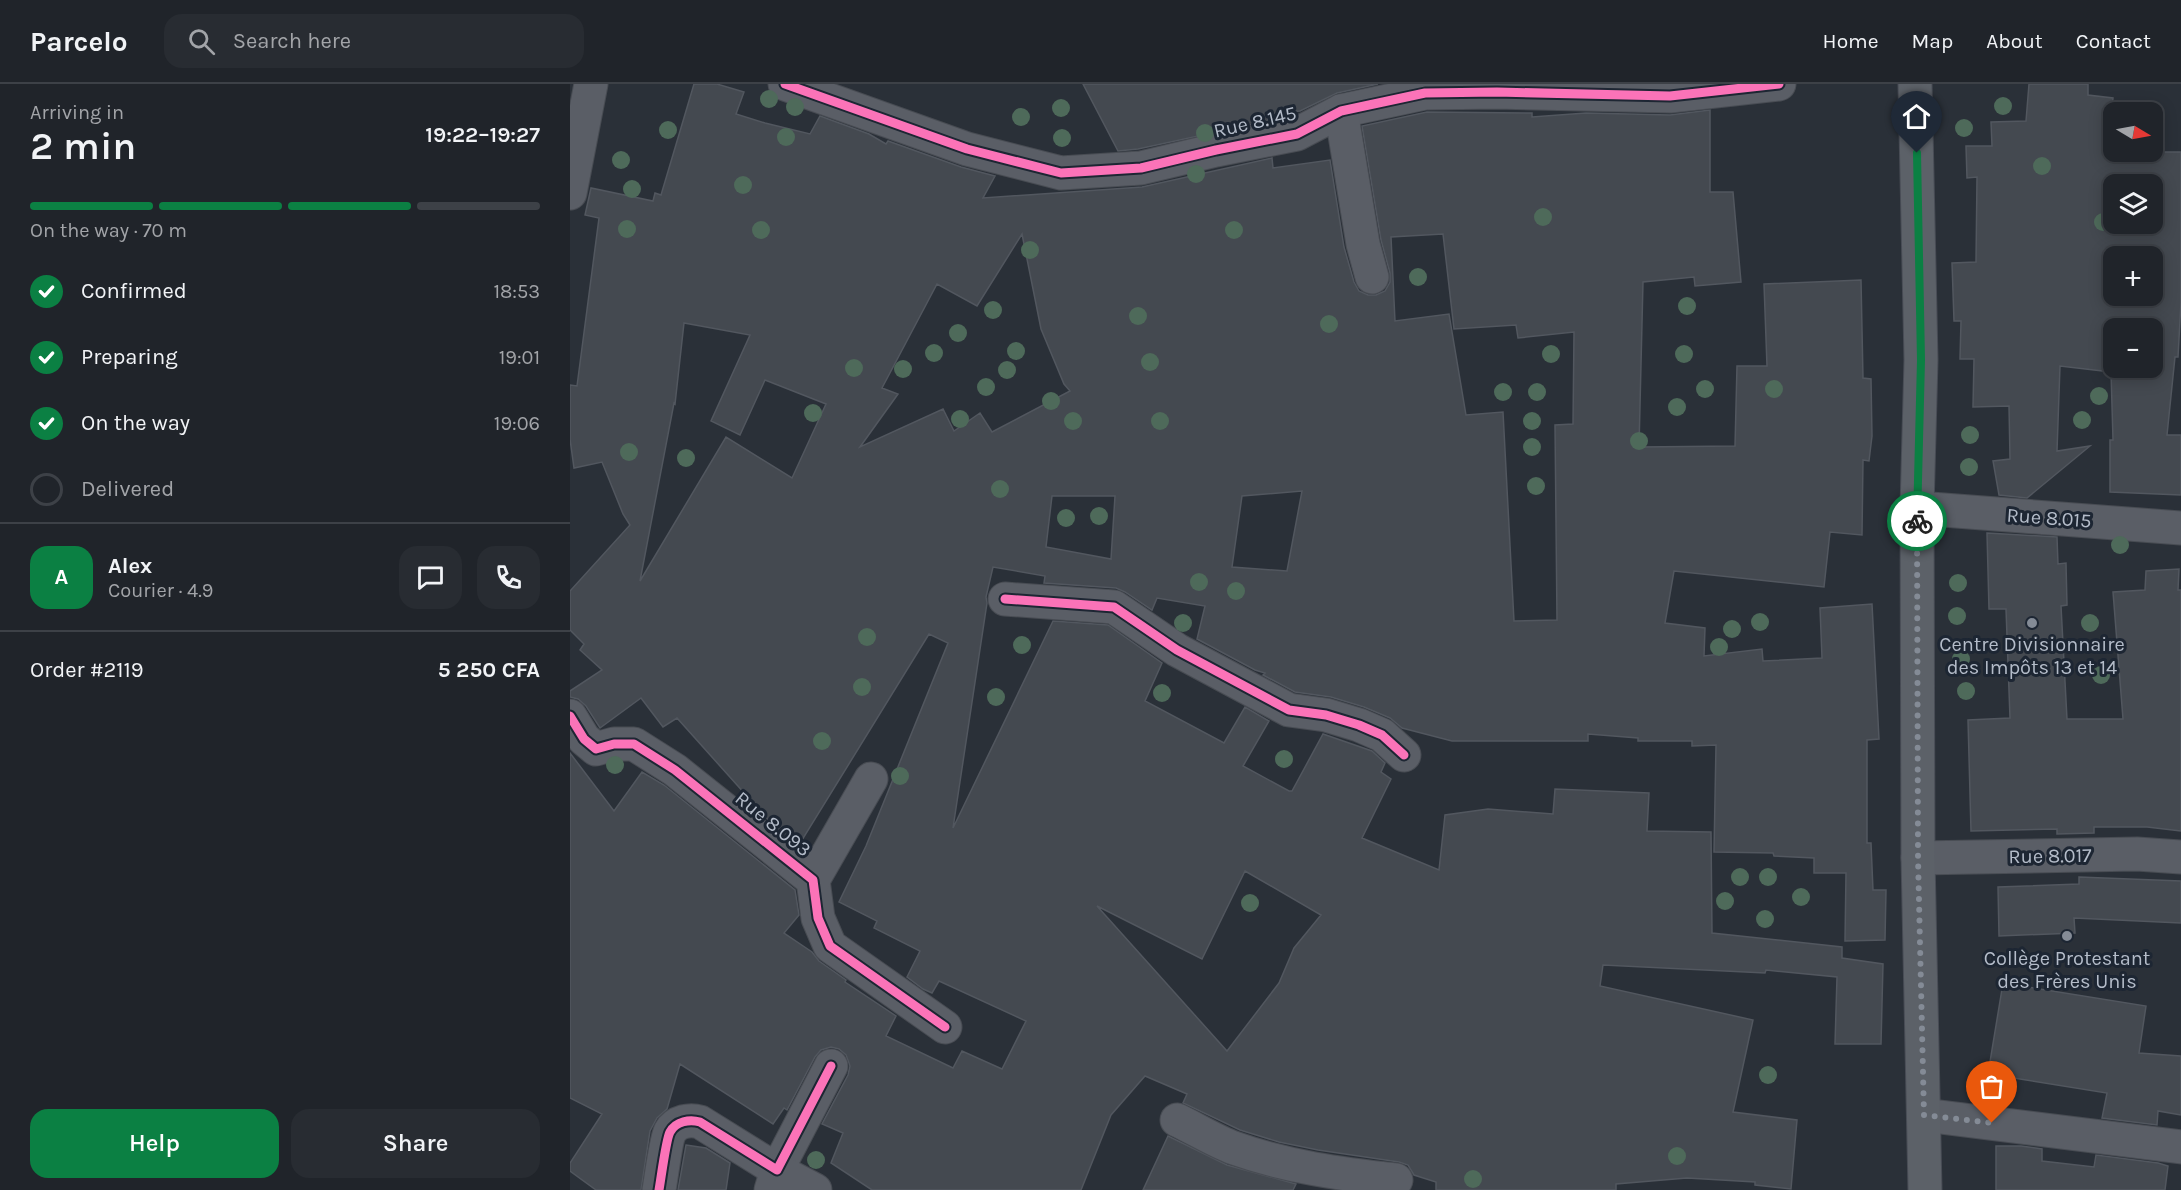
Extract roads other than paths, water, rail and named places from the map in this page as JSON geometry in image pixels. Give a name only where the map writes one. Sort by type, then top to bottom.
[{"type":"main road","points":[[1915,84],[1921,360],[1917,508],[1918,858],[1925,1190]]},
{"type":"street","points":[[570,194],[591,84]]},
{"type":"street","name":"Rue 8.145","points":[[785,84],[967,148],[1061,173],[1141,168],[1297,134],[1341,111],[1425,93],[1497,92],[1670,96],[1779,84]]},
{"type":"street","points":[[1341,111],[1363,244],[1372,277]]},
{"type":"street","name":"Rue 8.015","points":[[1917,508],[2181,528]]},
{"type":"street","points":[[1005,599],[1114,607],[1177,650],[1289,710],[1326,715],[1359,725],[1382,735],[1404,754]]},
{"type":"street","name":"Rue 8.093","points":[[570,716],[584,740],[596,749],[614,744],[634,744],[675,770],[813,880],[818,918],[830,946],[945,1028]]},
{"type":"street","points":[[813,880],[871,779]]},
{"type":"street","name":"Rue 8.017","points":[[1918,858],[2137,854],[2181,857]]},
{"type":"street","points":[[774,1180],[831,1066]]},
{"type":"street","points":[[1924,1115],[2181,1147]]},
{"type":"street","points":[[659,1190],[670,1131],[681,1122],[692,1119],[700,1122],[774,1180],[815,1190]]},
{"type":"street","points":[[1177,1120],[1232,1148],[1279,1163],[1341,1174],[1396,1180]]},
{"type":"place","name":"Centre Divisionnaire des Impôts 13 et 14","points":[[2032,623]]},
{"type":"place","name":"Collège Protestant des Frères Unis","points":[[2067,936]]}]
